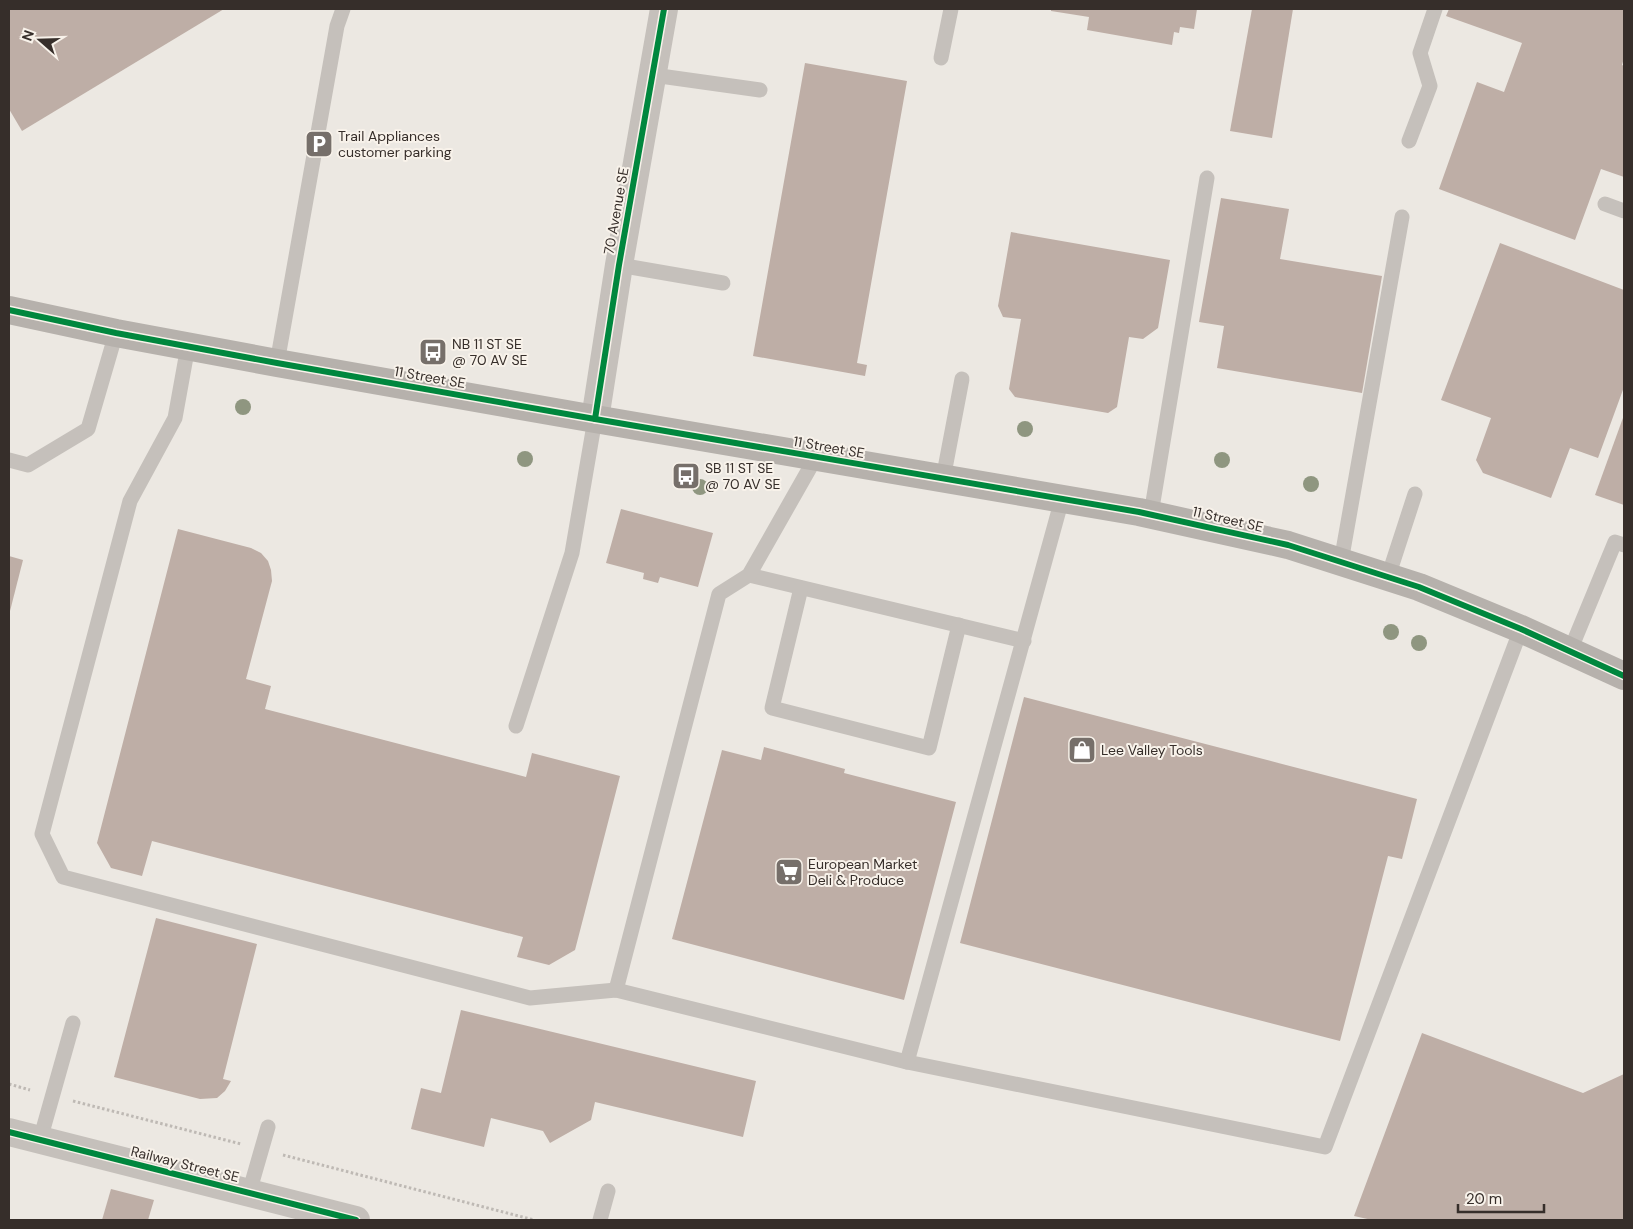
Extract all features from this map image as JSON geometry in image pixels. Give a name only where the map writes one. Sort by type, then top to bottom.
[{"type":"street","name":"70 Avenue SE","points":[[596,419],[619,265],[664,9]]},
{"type":"street","name":"11 Street SE","points":[[9,310],[116,333],[277,363],[1151,514],[1288,545],[1419,588],[1521,629],[1624,676]]},
{"type":"street","name":"Railway Street SE","points":[[9,1132],[356,1220]]},
{"type":"lane","points":[[277,363],[337,26],[343,9]]},
{"type":"lane","points":[[941,58],[950,9]]},
{"type":"lane","points":[[1409,141],[1430,86],[1420,53],[1435,9]]},
{"type":"lane","points":[[653,75],[760,90]]},
{"type":"lane","points":[[1151,514],[1208,178]]},
{"type":"lane","points":[[1605,204],[1624,211]]},
{"type":"lane","points":[[1341,562],[1402,217]]},
{"type":"lane","points":[[619,265],[723,283]]},
{"type":"lane","points":[[9,460],[28,465],[88,429],[116,333]]},
{"type":"lane","points":[[188,346],[175,418],[130,501],[42,834],[63,877],[530,998],[616,990],[907,1062],[1325,1147],[1521,629]]},
{"type":"lane","points":[[943,479],[962,379]]},
{"type":"lane","points":[[516,726],[572,554],[596,419]]},
{"type":"lane","points":[[616,990],[719,594],[749,575],[816,457]]},
{"type":"lane","points":[[1388,577],[1415,494]]},
{"type":"lane","points":[[907,1062],[1062,499]]},
{"type":"lane","points":[[1570,651],[1615,542],[1624,545]]},
{"type":"lane","points":[[749,575],[1024,641]]},
{"type":"lane","points":[[801,588],[772,708],[929,748],[959,626]]},
{"type":"lane","points":[[40,1140],[72,1023]]},
{"type":"lane","points":[[249,1193],[268,1127]]},
{"type":"lane","points":[[600,1220],[608,1190]]},
{"type":"building","points":[[9,9],[224,9],[22,131],[9,109]]},
{"type":"building","points":[[1051,9],[1197,9],[1194,29],[1180,27],[1179,33],[1174,32],[1172,45],[1087,30],[1089,17],[1051,11]]},
{"type":"building","points":[[1252,9],[1293,9],[1272,138],[1230,131]]},
{"type":"building","points":[[1449,9],[1624,9],[1624,58],[1622,65],[1624,66],[1624,177],[1601,169],[1575,240],[1439,189],[1477,82],[1504,92],[1522,43],[1446,16]]},
{"type":"building","points":[[805,63],[907,81],[857,363],[867,365],[865,376],[753,356]]},
{"type":"building","points":[[1221,198],[1289,209],[1280,259],[1382,276],[1362,393],[1217,368],[1224,326],[1199,322]]},
{"type":"building","points":[[1011,232],[1170,260],[1158,328],[1143,339],[1129,337],[1117,407],[1108,413],[1015,397],[1009,389],[1021,319],[1003,317],[998,306]]},
{"type":"building","points":[[1500,243],[1624,290],[1624,387],[1598,458],[1570,448],[1551,498],[1483,473],[1476,460],[1491,418],[1441,400]]},
{"type":"building","points":[[1624,415],[1624,505],[1595,495]]},
{"type":"building","points":[[621,509],[713,533],[698,587],[660,577],[658,583],[643,579],[644,573],[606,563]]},
{"type":"building","points":[[178,529],[251,548],[261,553],[268,561],[272,581],[246,679],[271,686],[265,709],[526,777],[532,753],[620,776],[575,950],[549,965],[517,957],[523,937],[152,841],[142,876],[111,868],[97,843]]},
{"type":"building","points":[[9,556],[23,560],[9,615]]},
{"type":"building","points":[[1024,697],[1417,799],[1402,859],[1388,856],[1340,1041],[960,943]]},
{"type":"building","points":[[764,747],[845,769],[844,773],[956,802],[904,1000],[672,939],[722,750],[761,760]]},
{"type":"building","points":[[156,918],[257,944],[223,1079],[231,1081],[225,1091],[217,1098],[200,1099],[114,1077]]},
{"type":"building","points":[[461,1010],[756,1081],[743,1137],[595,1102],[591,1120],[550,1143],[543,1131],[491,1118],[484,1147],[411,1129],[421,1088],[441,1093]]},
{"type":"building","points":[[1422,1033],[1583,1093],[1624,1074],[1624,1220],[1372,1220],[1354,1216]]},
{"type":"building","points":[[111,1189],[154,1200],[148,1220],[102,1220]]},
{"type":"cycle path","points":[[595,419],[619,265],[664,9]]},
{"type":"cycle path","points":[[9,310],[116,333],[277,363],[1139,512],[1288,545],[1419,587],[1521,629],[1624,676]]},
{"type":"cycle path","points":[[9,1132],[356,1220]]},
{"type":"place","name":"Trail Appliances customer parking","points":[[319,144]]},
{"type":"place","name":"NB 11 ST SE @ 70 AV SE","points":[[433,352]]},
{"type":"place","name":"SB 11 ST SE @ 70 AV SE","points":[[686,476]]},
{"type":"place","name":"Lee Valley Tools","points":[[1082,750]]},
{"type":"place","name":"European Market Deli & Produce","points":[[789,872]]}]
